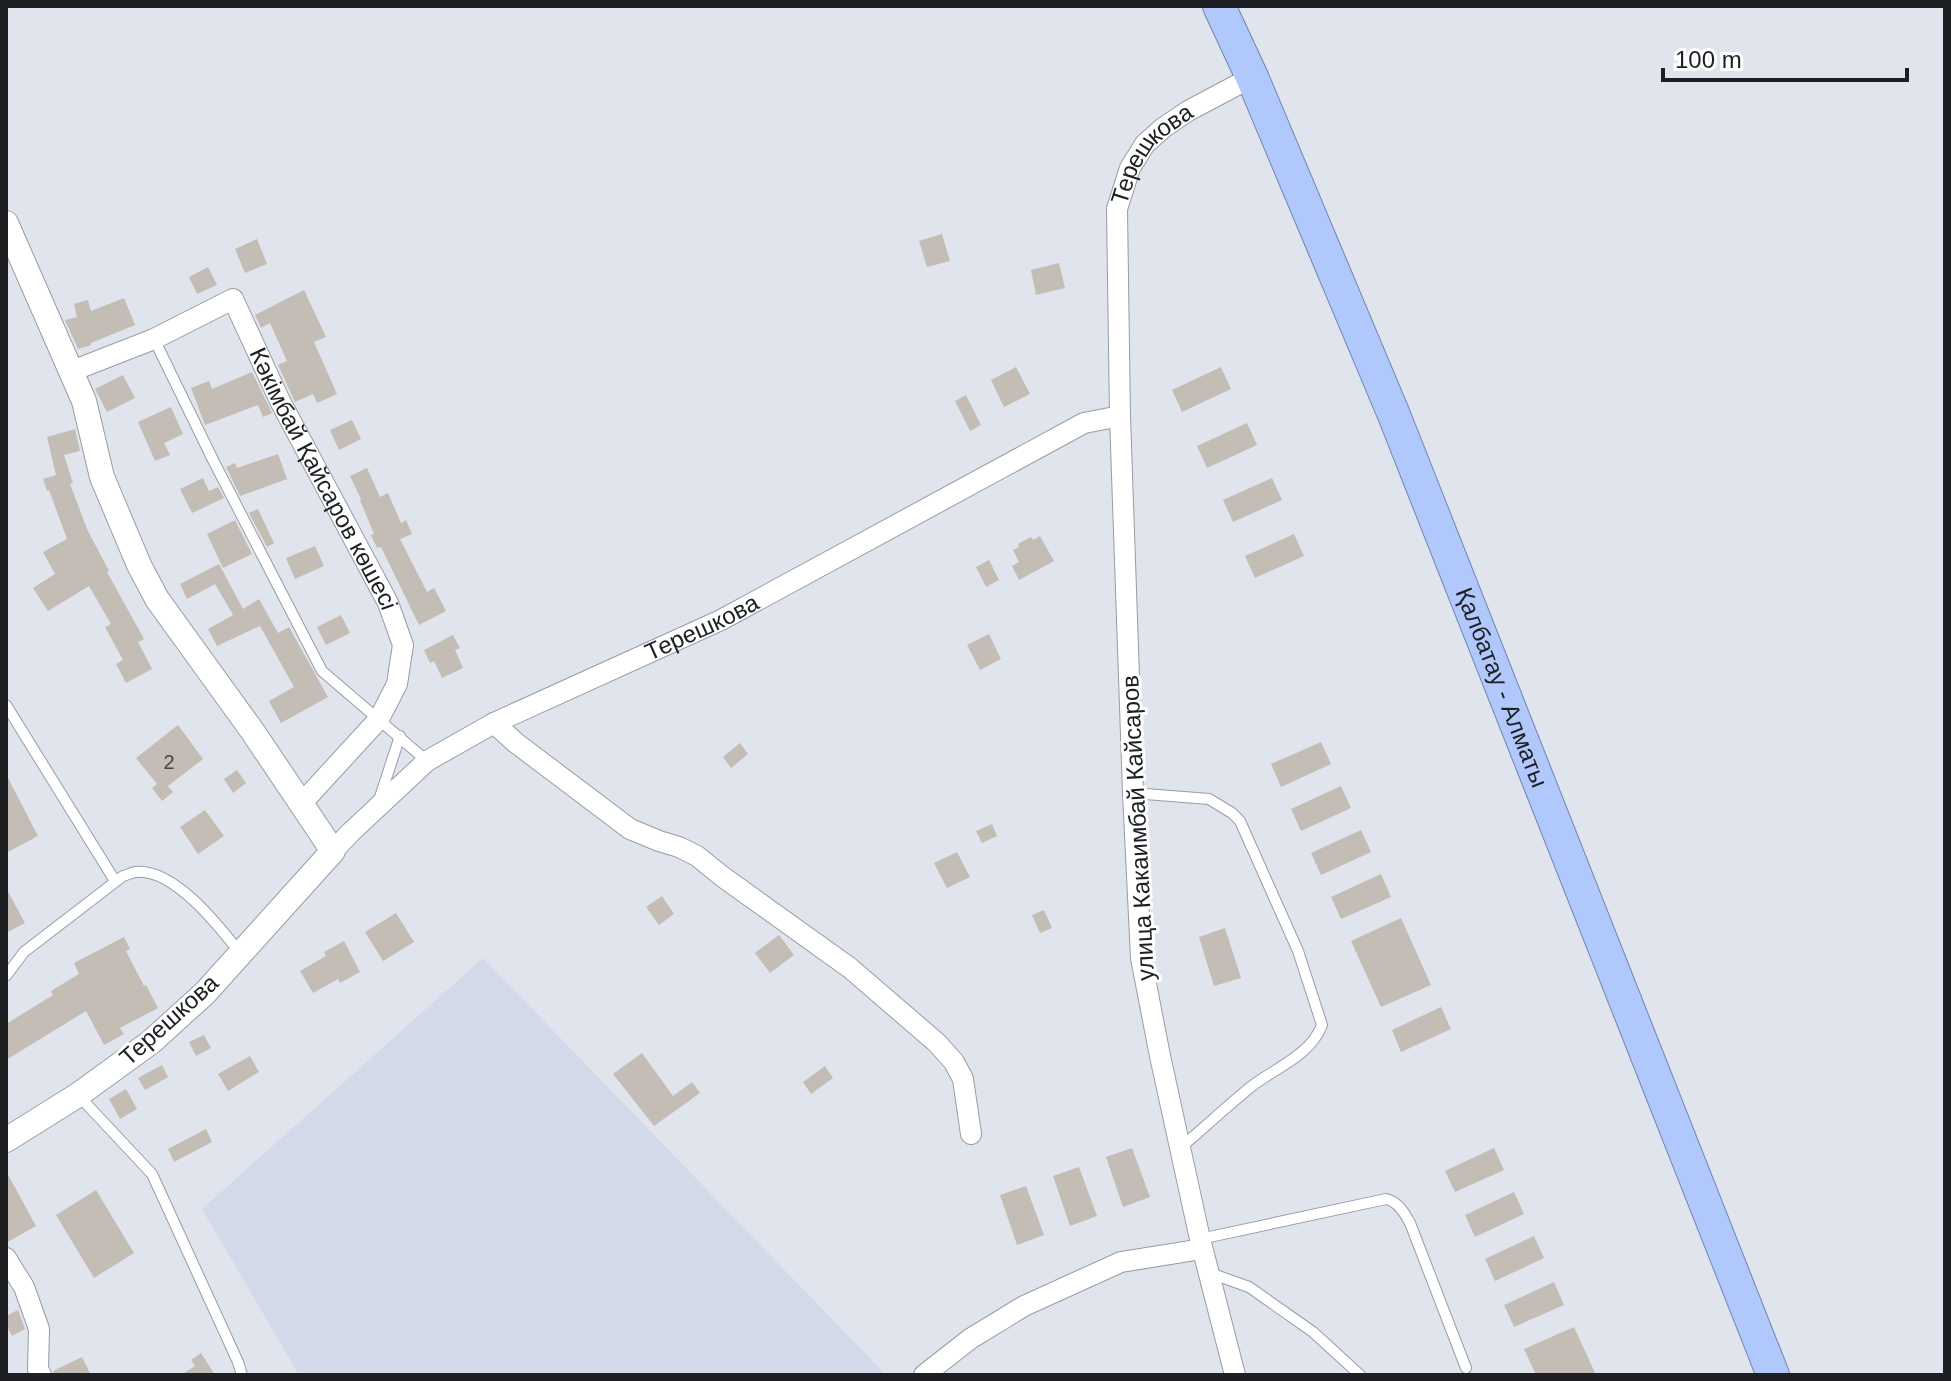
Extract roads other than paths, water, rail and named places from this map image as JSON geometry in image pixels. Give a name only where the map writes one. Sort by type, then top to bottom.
[{"type":"highway","name":"Қалбатау - Алматы","points":[[1219,6],[1252,77],[1394,415],[1773,1375]]},
{"type":"street","name":"Терешкова","points":[[6,1140],[78,1095],[151,1042],[205,993],[333,851],[427,761],[494,723],[721,620],[1084,423],[1120,416],[1117,209],[1130,168],[1145,144],[1163,128],[1252,77]]},
{"type":"street","points":[[6,223],[84,401],[102,477],[139,565],[157,599],[333,851]]},
{"type":"street","name":"Кәкімбай Қайсаров көшесі","points":[[72,371],[154,339],[233,299],[280,401],[388,603],[403,645],[397,684],[379,719],[301,804]]},
{"type":"street","name":"улица Какаимбай Кайсаров","points":[[1120,416],[1141,958],[1201,1244],[1235,1375]]},
{"type":"street","points":[[494,723],[630,829],[697,856],[850,968],[915,1024],[954,1062],[963,1079],[971,1134]]},
{"type":"street","points":[[924,1375],[970,1339],[1024,1306],[1121,1262],[1201,1244]]},
{"type":"street","points":[[6,1258],[24,1287],[39,1329],[38,1369],[41,1375]]},
{"type":"lane","points":[[154,339],[322,671],[427,761]]},
{"type":"lane","points":[[6,705],[115,881]]},
{"type":"lane","points":[[376,809],[400,736]]},
{"type":"lane","points":[[1133,793],[1209,799],[1240,821],[1298,951],[1322,1025],[1319,1035],[1307,1047],[1254,1085],[1180,1148]]},
{"type":"lane","points":[[6,976],[24,952],[115,881],[137,871],[154,874],[176,886],[208,913],[240,953]]},
{"type":"lane","points":[[78,1095],[152,1174],[242,1375]]},
{"type":"lane","points":[[1201,1244],[1391,1200],[1401,1208],[1410,1223],[1466,1368]]},
{"type":"lane","points":[[1208,1272],[1249,1287],[1313,1332],[1358,1372],[1373,1375]]}]
